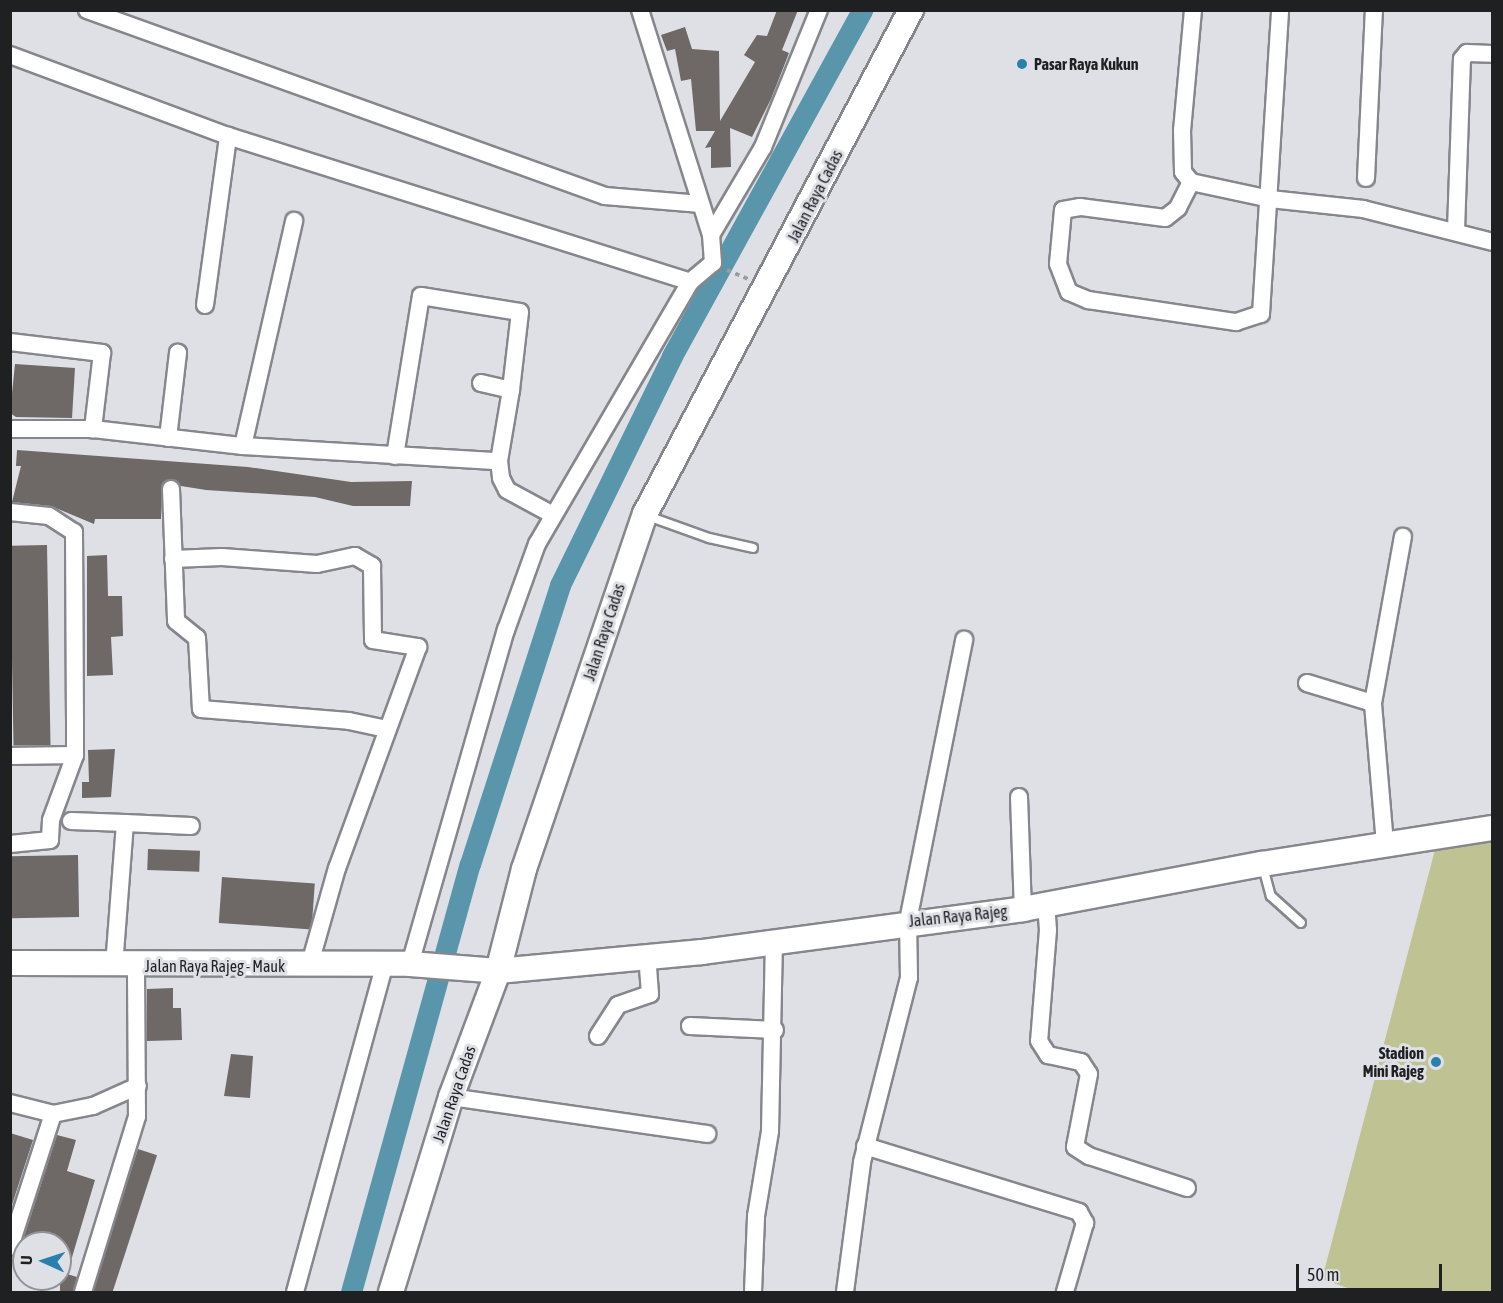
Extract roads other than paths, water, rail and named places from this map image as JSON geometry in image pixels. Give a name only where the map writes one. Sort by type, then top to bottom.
[{"type":"main road","name":"Jalan Raya Cadas","points":[[391,1293],[451,1097],[498,971],[524,869],[645,514],[911,10]]},
{"type":"main road","name":"Jalan Raya Rajeg","points":[[415,964],[473,965],[498,971],[647,954],[702,952],[908,921],[1023,909],[1046,902],[1262,864],[1492,828]]},
{"type":"main road","name":"Jalan Raya Rajeg - Mauk","points":[[10,963],[309,967],[384,967],[415,964]]},
{"type":"street","points":[[87,10],[605,196],[701,204]]},
{"type":"street","points":[[415,964],[506,630],[553,515],[690,282],[713,263],[714,250],[701,204],[640,10]]},
{"type":"street","points":[[714,250],[762,147],[819,10]]},
{"type":"street","points":[[1193,10],[1182,130],[1183,172],[1191,182],[1270,198],[1363,208],[1456,230],[1492,242]]},
{"type":"street","points":[[1191,182],[1178,208],[1166,218],[1080,207],[1063,210],[1058,264],[1069,291],[1079,298],[1217,320],[1255,318],[1264,309],[1280,10]]},
{"type":"street","points":[[1366,178],[1374,10]]},
{"type":"street","points":[[1456,230],[1462,58],[1467,53],[1492,54]]},
{"type":"street","points":[[10,55],[228,136],[690,282]]},
{"type":"street","points":[[205,305],[228,136]]},
{"type":"street","points":[[243,446],[294,221]]},
{"type":"street","points":[[395,456],[421,296],[520,312],[511,390],[499,461],[507,490],[553,515]]},
{"type":"street","points":[[10,342],[102,353],[93,429]]},
{"type":"street","points":[[168,438],[178,352]]},
{"type":"street","points":[[481,383],[511,390]]},
{"type":"street","points":[[10,429],[93,429],[243,446],[499,461]]},
{"type":"street","points":[[171,489],[176,621],[197,638],[201,709],[349,721],[387,729]]},
{"type":"street","points":[[10,512],[49,516],[74,532],[75,754],[51,820],[49,843],[10,844]]},
{"type":"street","points":[[1385,844],[1373,703],[1403,537]]},
{"type":"street","points":[[173,559],[222,557],[317,564],[355,556],[366,560],[372,566],[372,640],[418,647],[337,868],[309,967]]},
{"type":"street","points":[[845,1293],[865,1146],[909,978],[908,921],[964,640]]},
{"type":"street","points":[[1307,683],[1373,703]]},
{"type":"street","points":[[10,756],[75,754]]},
{"type":"street","points":[[1018,797],[1023,909]]},
{"type":"street","points":[[71,821],[191,826]]},
{"type":"street","points":[[83,1293],[134,1133],[138,1086],[125,965],[125,823]]},
{"type":"street","points":[[1046,902],[1048,930],[1039,1041],[1048,1054],[1081,1062],[1089,1074],[1075,1147],[1089,1156],[1186,1188]]},
{"type":"street","points":[[753,1293],[756,1216],[770,1131],[775,1030],[774,940]]},
{"type":"street","points":[[598,1036],[618,1005],[650,994],[647,954]]},
{"type":"street","points":[[295,1293],[384,967]]},
{"type":"street","points":[[690,1026],[775,1030]]},
{"type":"street","points":[[10,1103],[53,1114],[93,1106],[138,1086]]},
{"type":"street","points":[[451,1097],[707,1134]]},
{"type":"street","points":[[10,1247],[53,1114]]},
{"type":"street","points":[[865,1146],[1079,1212],[1085,1223],[1065,1293]]},
{"type":"lane","points":[[645,514],[709,538],[753,548]]},
{"type":"lane","points":[[1262,864],[1271,896],[1301,923]]},
{"type":"waterway","points":[[351,1292],[470,864],[560,585],[672,356],[862,10]]},
{"type":"place","name":"Pasar Raya Kukun","points":[[1022,64]]},
{"type":"place","name":"Stadion Mini Rajeg","points":[[1436,1062]]}]
